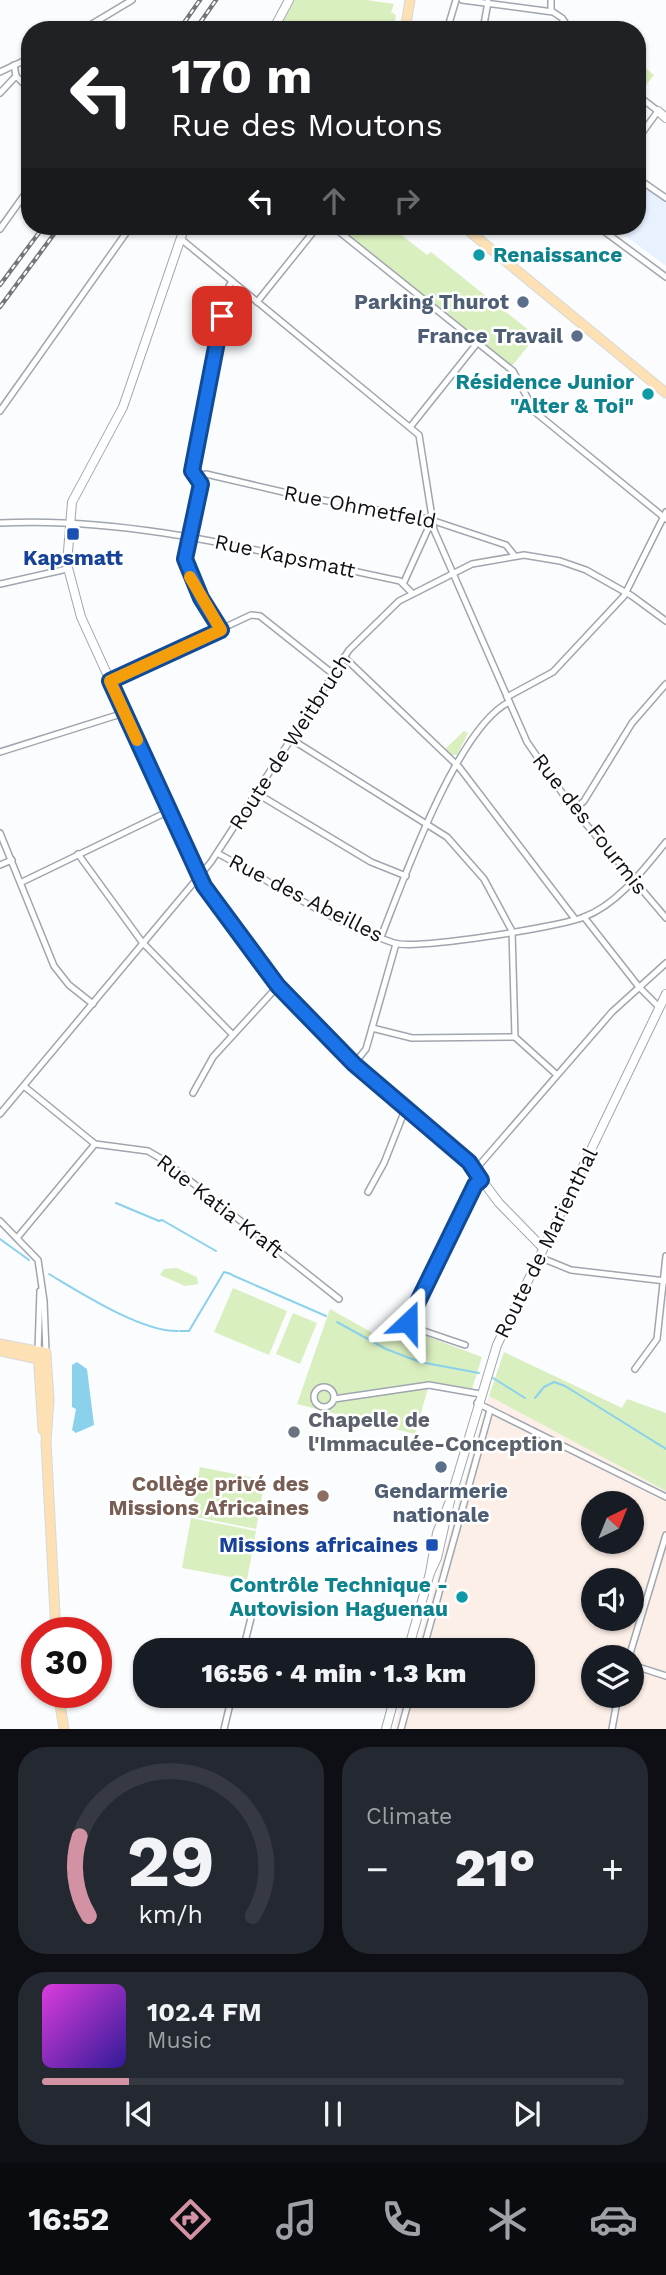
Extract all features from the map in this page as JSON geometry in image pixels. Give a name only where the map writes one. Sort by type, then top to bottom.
[{"type":"main road","points":[[406,21],[409,0]]},
{"type":"main road","points":[[474,235],[666,393]]},
{"type":"main road","points":[[0,1345],[42,1357]]},
{"type":"main road","points":[[0,1351],[42,1357]]},
{"type":"main road","points":[[42,1357],[55,1617]]},
{"type":"main road","points":[[61,1708],[64,1729]]},
{"type":"street","points":[[97,21],[132,0]]},
{"type":"street","points":[[278,21],[289,0]]},
{"type":"street","points":[[450,21],[456,0]]},
{"type":"street","points":[[462,0],[552,12],[561,16],[564,21]]},
{"type":"street","points":[[525,9],[526,0]]},
{"type":"street","points":[[551,0],[552,12]]},
{"type":"street","points":[[485,21],[488,2]]},
{"type":"street","points":[[0,72],[21,62]]},
{"type":"street","points":[[15,65],[16,76],[21,81]]},
{"type":"street","points":[[0,93],[16,76]]},
{"type":"street","points":[[646,102],[663,114],[646,131]]},
{"type":"street","points":[[646,184],[666,198]]},
{"type":"street","points":[[0,229],[21,200]]},
{"type":"street","points":[[0,411],[125,235]]},
{"type":"street","points":[[182,235],[123,407],[79,485],[68,522],[67,569],[81,617],[199,877],[278,986],[354,1064],[475,1170],[541,1252],[571,1270],[664,1281]]},
{"type":"street","points":[[257,302],[311,235]]},
{"type":"street","points":[[343,235],[515,372],[535,412],[665,516],[626,593],[553,672],[508,699],[476,733],[428,824],[380,937]]},
{"type":"street","points":[[609,235],[666,276]]},
{"type":"street","points":[[181,239],[411,426],[478,342]]},
{"type":"street","points":[[221,630],[190,578],[185,559],[201,484],[199,477],[192,471],[227,290],[232,281]]},
{"type":"street","name":"Rue des Fourmis","points":[[411,426],[423,445],[432,520],[508,699],[539,762],[574,810],[666,918]]},
{"type":"street","name":"Rue Ohmetfeld","points":[[199,477],[206,474],[300,496],[432,520],[506,545],[514,555]]},
{"type":"street","points":[[412,593],[404,582],[432,520]]},
{"type":"street","name":"Rue Kapsmatt","points":[[0,523],[68,522],[190,536],[404,582]]},
{"type":"street","name":"Route de Weitbruch","points":[[0,1115],[199,877],[344,657],[373,624],[412,593],[472,564],[514,555],[561,561],[626,593],[666,621]]},
{"type":"street","points":[[0,584],[67,569]]},
{"type":"street","points":[[110,681],[251,615],[260,616],[333,674]]},
{"type":"street","points":[[344,657],[457,766],[575,919]]},
{"type":"street","points":[[574,810],[584,802],[632,723],[666,684]]},
{"type":"street","points":[[0,752],[124,713]]},
{"type":"street","points":[[290,739],[428,824],[461,850],[476,869],[499,903],[512,931],[515,1037]]},
{"type":"street","points":[[256,793],[371,862],[405,876]]},
{"type":"street","points":[[22,882],[169,811]]},
{"type":"street","points":[[0,832],[54,966],[69,985],[93,1004]]},
{"type":"street","points":[[659,1007],[639,987],[584,918],[633,881],[666,842]]},
{"type":"street","name":"Rue des Abeilles","points":[[217,853],[338,918],[396,944],[472,939],[584,918]]},
{"type":"street","points":[[78,855],[142,942],[233,1035]]},
{"type":"street","points":[[0,866],[12,860]]},
{"type":"street","points":[[354,1064],[366,1049],[396,944]]},
{"type":"street","points":[[475,1170],[556,1074],[639,987],[666,963]]},
{"type":"street","points":[[193,1093],[213,1057],[278,986]]},
{"type":"street","name":"Route de Marienthal","points":[[411,1638],[430,1573],[437,1533],[450,1501],[497,1345],[666,993]]},
{"type":"street","points":[[372,1028],[412,1038],[515,1037],[556,1074]]},
{"type":"street","points":[[17,1238],[94,1144],[25,1087]]},
{"type":"street","points":[[368,1192],[405,1110]]},
{"type":"street","name":"Rue Katia Kraft","points":[[94,1144],[148,1150],[339,1299]]},
{"type":"street","points":[[465,1345],[412,1327],[409,1317],[475,1185],[481,1180]]},
{"type":"street","points":[[0,1222],[38,1260],[42,1357]]},
{"type":"street","points":[[635,1368],[657,1339],[666,1256]]},
{"type":"street","points":[[334,1399],[371,1396],[429,1385],[479,1399],[490,1409],[666,1497]]},
{"type":"street","points":[[321,1387],[328,1387],[334,1399],[331,1405],[321,1407],[314,1401],[313,1394],[321,1387]]},
{"type":"street","points":[[426,1638],[490,1409]]},
{"type":"street","points":[[633,1645],[666,1535]]},
{"type":"street","points":[[246,1638],[253,1610]]},
{"type":"street","points":[[644,1669],[666,1676]]},
{"type":"street","points":[[224,1729],[229,1708]]},
{"type":"street","points":[[386,1729],[392,1708]]},
{"type":"street","points":[[401,1729],[407,1708]]},
{"type":"street","points":[[612,1729],[616,1708]]},
{"type":"shaded area","points":[[646,189],[666,201],[666,266],[624,235],[646,235]]},
{"type":"shaded area","points":[[489,1396],[666,1491],[666,1729],[394,1729],[400,1708],[535,1708],[535,1638],[420,1638]]},
{"type":"green space","points":[[294,0],[367,0],[394,4],[391,12],[396,15],[395,21],[283,21]]},
{"type":"green space","points":[[646,68],[654,75],[646,85]]},
{"type":"green space","points":[[348,235],[401,235],[427,255],[431,252],[536,336],[512,366]]},
{"type":"green space","points":[[464,731],[468,733],[457,755],[449,755],[444,750]]},
{"type":"green space","points":[[177,1268],[197,1277],[198,1284],[185,1286],[160,1275],[164,1269]]},
{"type":"green space","points":[[233,1288],[287,1311],[269,1355],[214,1332]]},
{"type":"green space","points":[[330,1309],[378,1336],[407,1329],[482,1357],[472,1389],[430,1381],[415,1434],[297,1404]]},
{"type":"green space","points":[[293,1313],[317,1323],[300,1364],[276,1354]]},
{"type":"green space","points":[[504,1352],[622,1408],[627,1399],[666,1413],[666,1491],[489,1396]]},
{"type":"green space","points":[[200,1467],[265,1480],[256,1529],[191,1516]]},
{"type":"green space","points":[[191,1518],[256,1531],[247,1580],[182,1568]]},
{"type":"water","points":[[77,1362],[87,1369],[94,1425],[76,1433],[72,1430],[76,1409],[72,1407],[72,1365]]},
{"type":"waterway","points":[[116,1203],[162,1220],[216,1251]]},
{"type":"waterway","points":[[0,1239],[29,1260]]},
{"type":"waterway","points":[[180,1331],[189,1331],[224,1272],[231,1274]]},
{"type":"waterway","points":[[49,1274],[94,1301],[130,1318],[163,1330],[178,1331]]},
{"type":"waterway","points":[[232,1275],[326,1316]]},
{"type":"waterway","points":[[337,1322],[386,1349],[420,1362],[479,1373]]},
{"type":"waterway","points":[[493,1378],[525,1398]]},
{"type":"waterway","points":[[535,1398],[544,1387],[554,1382],[565,1386],[666,1449]]},
{"type":"railway","points":[[185,21],[200,0]]},
{"type":"railway","points":[[201,21],[216,0]]},
{"type":"railway","points":[[0,285],[37,235]]},
{"type":"railway","points":[[0,307],[53,235]]},
{"type":"slow traffic","points":[[137,740],[110,681],[221,630],[190,577]]},
{"type":"place","name":"Renaissance","points":[[479,255]]},
{"type":"place","name":"Parking Thurot","points":[[523,302]]},
{"type":"place","name":"France Travail","points":[[577,336]]},
{"type":"place","name":"Résidence Junior \"Alter & Toi\"","points":[[648,394]]},
{"type":"place","name":"Kapsmatt","points":[[73,534]]},
{"type":"place","name":"Chapelle de l'Immaculée-Conception","points":[[294,1432]]},
{"type":"place","name":"Gendarmerie nationale","points":[[441,1467]]},
{"type":"place","name":"Collège privé des Missions Africaines","points":[[323,1496]]},
{"type":"place","name":"Missions africaines","points":[[432,1545]]},
{"type":"place","name":"Contrôle Technique - Autovision Haguenau","points":[[462,1597]]},
{"type":"route","points":[[222,316],[192,471],[199,477],[201,484],[185,559],[190,578],[221,630],[110,681],[204,886],[278,986],[354,1064],[469,1162],[481,1180],[475,1185],[408,1322]]}]
